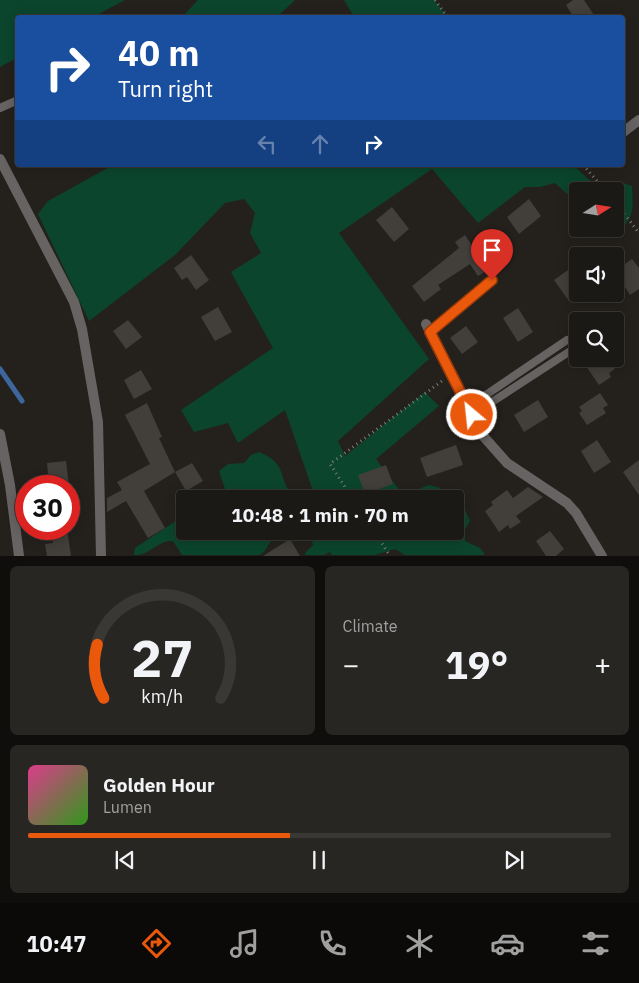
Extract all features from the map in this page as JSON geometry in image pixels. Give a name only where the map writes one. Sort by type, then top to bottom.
[{"type":"street","points":[[625,131],[639,120]]},
{"type":"street","points":[[0,159],[74,302],[82,329],[98,422],[101,556]]},
{"type":"street","points":[[428,328],[484,437],[507,463],[553,493],[576,513],[602,556]]},
{"type":"street","points":[[0,434],[10,485],[19,556]]},
{"type":"lane","points":[[0,108],[15,101]]},
{"type":"lane","points":[[428,328],[492,280]]},
{"type":"lane","points":[[470,411],[567,340]]},
{"type":"lane","points":[[470,411],[569,351]]},
{"type":"path","points":[[435,0],[446,15]]},
{"type":"path","points":[[585,167],[597,182]]},
{"type":"path","points":[[624,214],[639,233]]},
{"type":"path","points":[[347,490],[330,464],[451,374]]},
{"type":"path","points":[[380,540],[390,556]]},
{"type":"green space","points":[[0,0],[125,0],[97,15],[15,15],[15,59],[0,67]]},
{"type":"green space","points":[[198,0],[295,0],[279,15],[184,15]]},
{"type":"green space","points":[[344,0],[434,0],[446,15],[353,15]]},
{"type":"green space","points":[[109,167],[575,167],[591,182],[569,182],[569,196],[555,183],[540,187],[525,187],[478,223],[432,169],[339,233],[429,359],[338,441],[345,456],[425,392],[439,406],[376,459],[399,490],[313,490],[285,410],[238,443],[228,423],[194,432],[181,410],[273,348],[231,272],[261,253],[250,233],[255,213],[244,199],[225,203],[175,255],[89,321],[38,214],[48,201]]},
{"type":"green space","points":[[624,183],[632,186],[633,206],[628,221],[624,226]]},
{"type":"green space","points":[[259,452],[275,462],[289,490],[225,490],[219,471],[228,464],[244,463],[251,455]]},
{"type":"green space","points":[[429,485],[440,488],[438,490],[416,490]]},
{"type":"green space","points":[[464,507],[470,521],[465,530],[465,541],[480,548],[484,555],[405,555],[395,549],[375,555],[332,555],[330,552],[324,555],[306,555],[305,553],[313,545],[312,540],[464,540]]},
{"type":"green space","points":[[176,521],[176,540],[273,540],[264,552],[259,555],[182,555],[173,541],[162,543],[140,555],[134,555],[135,548]]},
{"type":"building","points":[[573,0],[584,0],[594,15],[572,15],[566,5]]},
{"type":"building","points":[[529,199],[541,216],[519,234],[507,217]]},
{"type":"building","points":[[392,207],[409,229],[394,242],[376,220]]},
{"type":"building","points":[[465,235],[488,270],[478,276],[470,264],[438,285],[441,289],[424,302],[412,286],[459,248],[455,242]]},
{"type":"building","points":[[191,255],[209,280],[196,290],[187,277],[182,280],[174,268]]},
{"type":"building","points":[[632,259],[639,268],[639,289],[630,295],[624,285],[624,265]]},
{"type":"building","points":[[568,270],[569,271],[569,301],[554,280]]},
{"type":"building","points":[[218,307],[232,332],[215,341],[201,317]]},
{"type":"building","points":[[518,308],[533,332],[518,342],[503,318]]},
{"type":"building","points":[[128,320],[142,337],[126,349],[113,331]]},
{"type":"building","points":[[466,326],[478,342],[462,354],[450,338]]},
{"type":"building","points":[[587,367],[614,367],[615,369],[609,373],[611,377],[599,385]]},
{"type":"building","points":[[141,370],[152,389],[134,399],[124,380]]},
{"type":"building","points":[[600,393],[608,405],[603,408],[606,413],[587,425],[579,413],[582,411],[579,407]]},
{"type":"building","points":[[538,400],[548,417],[524,432],[514,415]]},
{"type":"building","points":[[147,403],[162,437],[159,438],[175,472],[144,491],[165,528],[148,538],[126,501],[107,512],[107,498],[122,490],[117,482],[150,464],[125,415]]},
{"type":"building","points":[[597,440],[611,462],[594,473],[581,451]]},
{"type":"building","points":[[456,445],[463,465],[427,477],[420,458]]},
{"type":"building","points":[[639,460],[639,495],[623,472]]},
{"type":"building","points":[[66,461],[68,475],[48,475],[47,463]]},
{"type":"building","points":[[192,463],[203,481],[185,490],[175,472]]},
{"type":"building","points":[[386,465],[393,484],[376,490],[364,490],[358,475]]},
{"type":"building","points":[[528,487],[543,497],[516,516],[521,522],[510,529],[508,525],[499,532],[485,511],[493,505],[491,502],[507,490],[513,498]]},
{"type":"building","points":[[550,531],[564,549],[556,556],[546,556],[536,541]]},
{"type":"building","points":[[53,540],[69,540],[71,556],[47,556],[45,544],[53,543]]},
{"type":"building","points":[[291,540],[300,556],[263,556]]},
{"type":"waterway","points":[[0,369],[22,401]]},
{"type":"route","points":[[472,415],[430,332],[492,280]]}]
